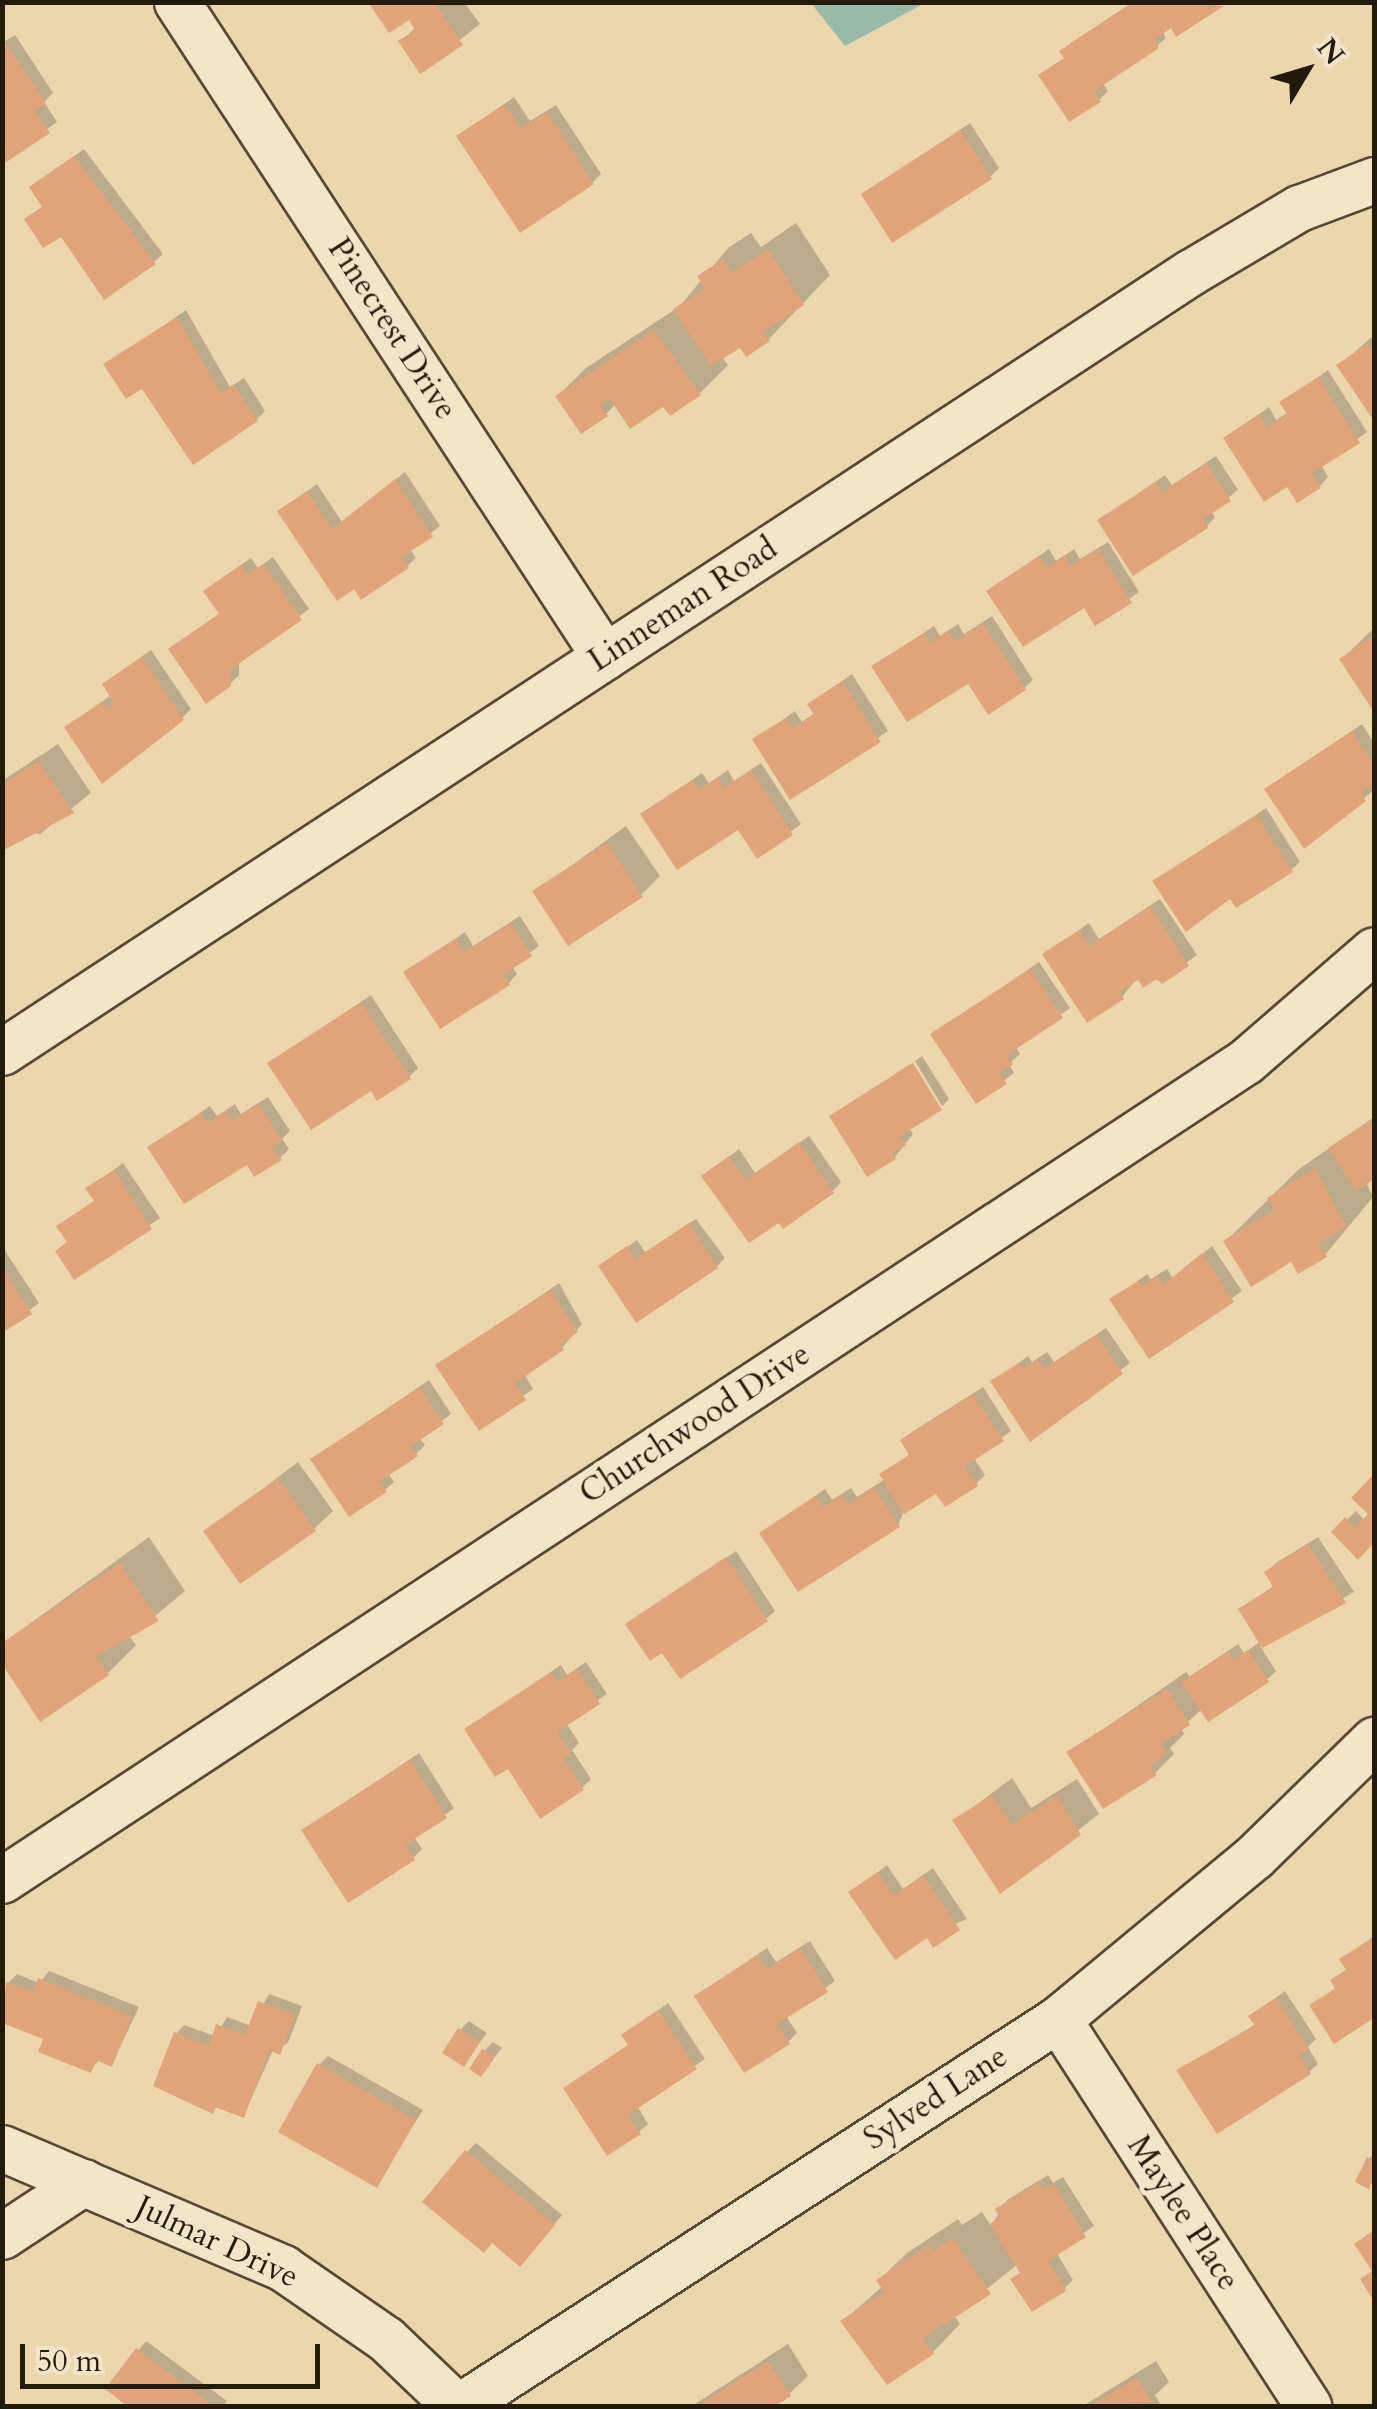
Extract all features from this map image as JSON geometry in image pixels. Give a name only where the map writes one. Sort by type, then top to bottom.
[{"type":"street","name":"Pinecrest Drive","points":[[177,2],[604,657]]},
{"type":"street","name":"Linneman Road","points":[[2,1052],[1192,272],[1299,208],[1374,180]]},
{"type":"street","name":"Churchwood Drive","points":[[2,1880],[1246,1061],[1374,950]]},
{"type":"street","name":"Sylved Lane","points":[[458,2406],[1058,2019],[1254,1857],[1374,1740]]},
{"type":"street","name":"Maylee Place","points":[[1058,2019],[1308,2406]]},
{"type":"street","name":"Julmar Drive","points":[[2,2148],[283,2268],[386,2339],[458,2406]]},
{"type":"street","points":[[2,2236],[84,2182]]},
{"type":"shaded area","points":[[811,3],[925,3],[845,46]]},
{"type":"building","points":[[368,2],[434,2],[463,45],[420,74],[398,41],[415,30],[409,20],[389,33]]},
{"type":"building","points":[[1133,2],[1224,6],[1176,37],[1171,28],[1154,40],[1159,48],[1094,91],[1101,102],[1069,122],[1038,75],[1064,58],[1059,51]]},
{"type":"building","points":[[5,42],[46,103],[35,111],[50,133],[2,165]]},
{"type":"building","points":[[505,104],[520,128],[547,112],[594,184],[520,233],[456,136]]},
{"type":"building","points":[[960,130],[992,179],[892,243],[861,194]]},
{"type":"building","points":[[74,156],[156,264],[104,300],[61,237],[43,248],[24,219],[42,207],[29,187]]},
{"type":"building","points":[[768,249],[804,305],[763,332],[770,341],[746,357],[740,348],[711,366],[673,309],[705,289],[697,276],[723,259],[732,273]]},
{"type":"building","points":[[177,317],[221,394],[234,385],[258,421],[193,465],[142,389],[126,399],[103,364]]},
{"type":"building","points":[[654,330],[701,395],[670,416],[663,407],[630,429],[609,398],[600,405],[608,416],[581,434],[555,396]]},
{"type":"building","points":[[1367,344],[1374,355],[1374,421],[1336,365]]},
{"type":"building","points":[[1318,377],[1360,443],[1312,473],[1321,488],[1297,503],[1287,487],[1264,502],[1223,438],[1259,414],[1267,427],[1287,414],[1279,402]]},
{"type":"building","points":[[1207,463],[1231,501],[1203,519],[1208,528],[1133,576],[1097,520],[1156,482],[1162,492]]},
{"type":"building","points":[[395,479],[433,537],[401,557],[409,568],[361,600],[354,589],[337,601],[277,511],[307,491],[332,529]]},
{"type":"building","points":[[1098,549],[1132,603],[1095,626],[1084,608],[1023,647],[986,591],[1039,556],[1047,568],[1065,556],[1071,566]]},
{"type":"building","points":[[264,564],[302,620],[231,669],[231,686],[206,704],[168,649],[219,614],[203,591],[241,565],[248,574]]},
{"type":"building","points":[[983,623],[1026,690],[988,715],[968,684],[907,722],[871,666],[924,633],[930,643],[948,631],[955,641]]},
{"type":"building","points":[[1374,635],[1374,712],[1339,659]]},
{"type":"building","points":[[142,657],[184,720],[102,784],[64,727],[102,702],[107,708],[114,703],[102,684]]},
{"type":"building","points":[[842,681],[881,742],[790,800],[752,739],[786,718],[792,729],[814,715],[807,704]]},
{"type":"building","points":[[1352,731],[1374,764],[1374,783],[1361,793],[1366,801],[1304,849],[1264,789]]},
{"type":"building","points":[[38,761],[74,813],[2,851],[2,785]]},
{"type":"building","points":[[751,770],[793,835],[757,859],[738,830],[677,870],[640,814],[692,780],[699,790],[718,777],[724,788]]},
{"type":"building","points":[[1256,815],[1293,872],[1236,908],[1230,899],[1186,932],[1152,881]]},
{"type":"building","points":[[607,843],[643,897],[568,946],[532,891]]},
{"type":"building","points":[[1150,906],[1189,966],[1162,984],[1157,979],[1143,988],[1138,980],[1119,992],[1124,999],[1087,1023],[1042,954],[1079,930],[1089,946]]},
{"type":"building","points":[[511,923],[532,956],[503,975],[510,985],[440,1029],[403,972],[455,939],[464,953]]},
{"type":"building","points":[[1030,969],[1063,1018],[1007,1055],[1013,1064],[1000,1073],[1007,1084],[976,1104],[930,1034]]},
{"type":"building","points":[[361,1002],[411,1079],[377,1101],[371,1091],[311,1130],[267,1063]]},
{"type":"building","points":[[913,1063],[942,1110],[900,1136],[906,1145],[893,1153],[896,1159],[867,1177],[829,1116]]},
{"type":"building","points":[[259,1104],[282,1141],[273,1147],[282,1160],[254,1177],[247,1165],[184,1204],[147,1147],[201,1113],[207,1123],[226,1111],[232,1121]]},
{"type":"building","points":[[1374,1118],[1374,1179],[1356,1191],[1328,1148]]},
{"type":"building","points":[[799,1142],[834,1193],[783,1229],[779,1223],[749,1243],[701,1176],[729,1156],[746,1180]]},
{"type":"building","points":[[1315,1168],[1347,1227],[1318,1244],[1327,1257],[1298,1274],[1291,1262],[1251,1287],[1223,1241],[1274,1210],[1267,1198]]},
{"type":"building","points":[[114,1170],[152,1229],[74,1280],[55,1251],[67,1242],[56,1226],[94,1201],[85,1188]]},
{"type":"building","points":[[689,1223],[718,1268],[636,1323],[598,1266],[627,1246],[635,1259]]},
{"type":"building","points":[[1202,1253],[1234,1302],[1149,1359],[1109,1299],[1138,1281],[1141,1286],[1158,1276],[1163,1285]]},
{"type":"building","points":[[2,1267],[32,1314],[2,1333]]},
{"type":"building","points":[[550,1290],[578,1332],[560,1344],[564,1350],[515,1383],[526,1400],[479,1431],[435,1365]]},
{"type":"building","points":[[1097,1335],[1123,1374],[1030,1442],[990,1381],[1019,1363],[1022,1369],[1038,1359],[1044,1369]]},
{"type":"building","points":[[420,1387],[444,1424],[411,1446],[418,1456],[379,1482],[387,1492],[349,1517],[310,1459]]},
{"type":"building","points":[[973,1394],[1004,1441],[965,1466],[978,1486],[945,1507],[936,1494],[904,1514],[879,1474],[909,1455],[900,1440]]},
{"type":"building","points":[[1374,1474],[1374,1543],[1358,1560],[1331,1532],[1345,1517],[1355,1528],[1368,1514],[1351,1498]]},
{"type":"building","points":[[278,1478],[316,1531],[240,1584],[203,1531]]},
{"type":"building","points":[[874,1487],[900,1527],[798,1592],[759,1533],[815,1496],[823,1507],[842,1495],[848,1504]]},
{"type":"building","points":[[1308,1544],[1346,1603],[1262,1648],[1238,1609],[1273,1587],[1264,1572]]},
{"type":"building","points":[[726,1557],[768,1621],[680,1679],[662,1653],[650,1661],[625,1624]]},
{"type":"building","points":[[120,1563],[159,1621],[96,1656],[109,1675],[40,1722],[2,1664],[2,1643]]},
{"type":"building","points":[[1248,1650],[1269,1682],[1208,1722],[1181,1682],[1228,1651],[1234,1660]]},
{"type":"building","points":[[577,1669],[600,1704],[557,1732],[572,1754],[564,1759],[584,1790],[540,1819],[508,1769],[495,1777],[464,1729],[551,1672],[557,1682]]},
{"type":"building","points":[[1167,1689],[1190,1725],[1161,1744],[1167,1754],[1150,1765],[1157,1775],[1103,1809],[1066,1752]]},
{"type":"building","points":[[410,1760],[447,1818],[405,1845],[415,1860],[348,1903],[301,1830]]},
{"type":"building","points":[[992,1795],[1012,1825],[1057,1796],[1081,1835],[1000,1894],[952,1820]]},
{"type":"building","points":[[878,1872],[894,1896],[923,1875],[960,1930],[933,1948],[927,1938],[895,1960],[848,1892]]},
{"type":"building","points":[[1374,1937],[1374,2018],[1334,2044],[1309,2005],[1335,1989],[1330,1980],[1346,1970],[1339,1959]]},
{"type":"building","points":[[800,1948],[828,1992],[777,2024],[790,2044],[744,2073],[694,1996],[758,1955],[767,1969]]},
{"type":"building","points":[[38,1978],[132,2016],[112,2067],[96,2060],[91,2073],[38,2052],[43,2039],[2,2023],[6,1982],[33,1992]]},
{"type":"building","points":[[1276,1998],[1309,2049],[1299,2056],[1311,2074],[1217,2134],[1176,2070],[1255,2026],[1248,2016]]},
{"type":"building","points":[[258,2001],[295,2015],[280,2055],[269,2050],[244,2118],[215,2107],[213,2114],[153,2086],[174,2032],[209,2046],[216,2024],[245,2035]]},
{"type":"building","points":[[658,2010],[697,2069],[628,2115],[641,2134],[607,2156],[563,2088],[628,2045],[621,2035]]},
{"type":"building","points":[[458,2028],[480,2042],[464,2067],[442,2053]]},
{"type":"building","points":[[482,2049],[495,2057],[481,2077],[469,2069]]},
{"type":"building","points":[[317,2063],[416,2120],[377,2188],[278,2132]]},
{"type":"building","points":[[465,2150],[555,2225],[520,2267],[492,2243],[484,2253],[422,2202]]},
{"type":"building","points":[[1367,2157],[1374,2161],[1370,2190],[1355,2182]]},
{"type":"building","points":[[1039,2182],[1043,2190],[1054,2184],[1086,2237],[1048,2261],[1066,2291],[1032,2312],[1010,2279],[1020,2273],[990,2224],[1000,2217],[995,2209]]},
{"type":"building","points":[[1374,2230],[1374,2302],[1360,2279],[1372,2271],[1354,2244]]},
{"type":"building","points":[[953,2238],[991,2294],[923,2338],[934,2354],[887,2385],[840,2321],[884,2292],[876,2280],[929,2245],[933,2251]]},
{"type":"building","points":[[136,2348],[213,2406],[127,2406],[105,2389]]},
{"type":"building","points":[[768,2361],[791,2396],[775,2406],[698,2406]]},
{"type":"building","points":[[1137,2378],[1152,2402],[1090,2406]]}]
